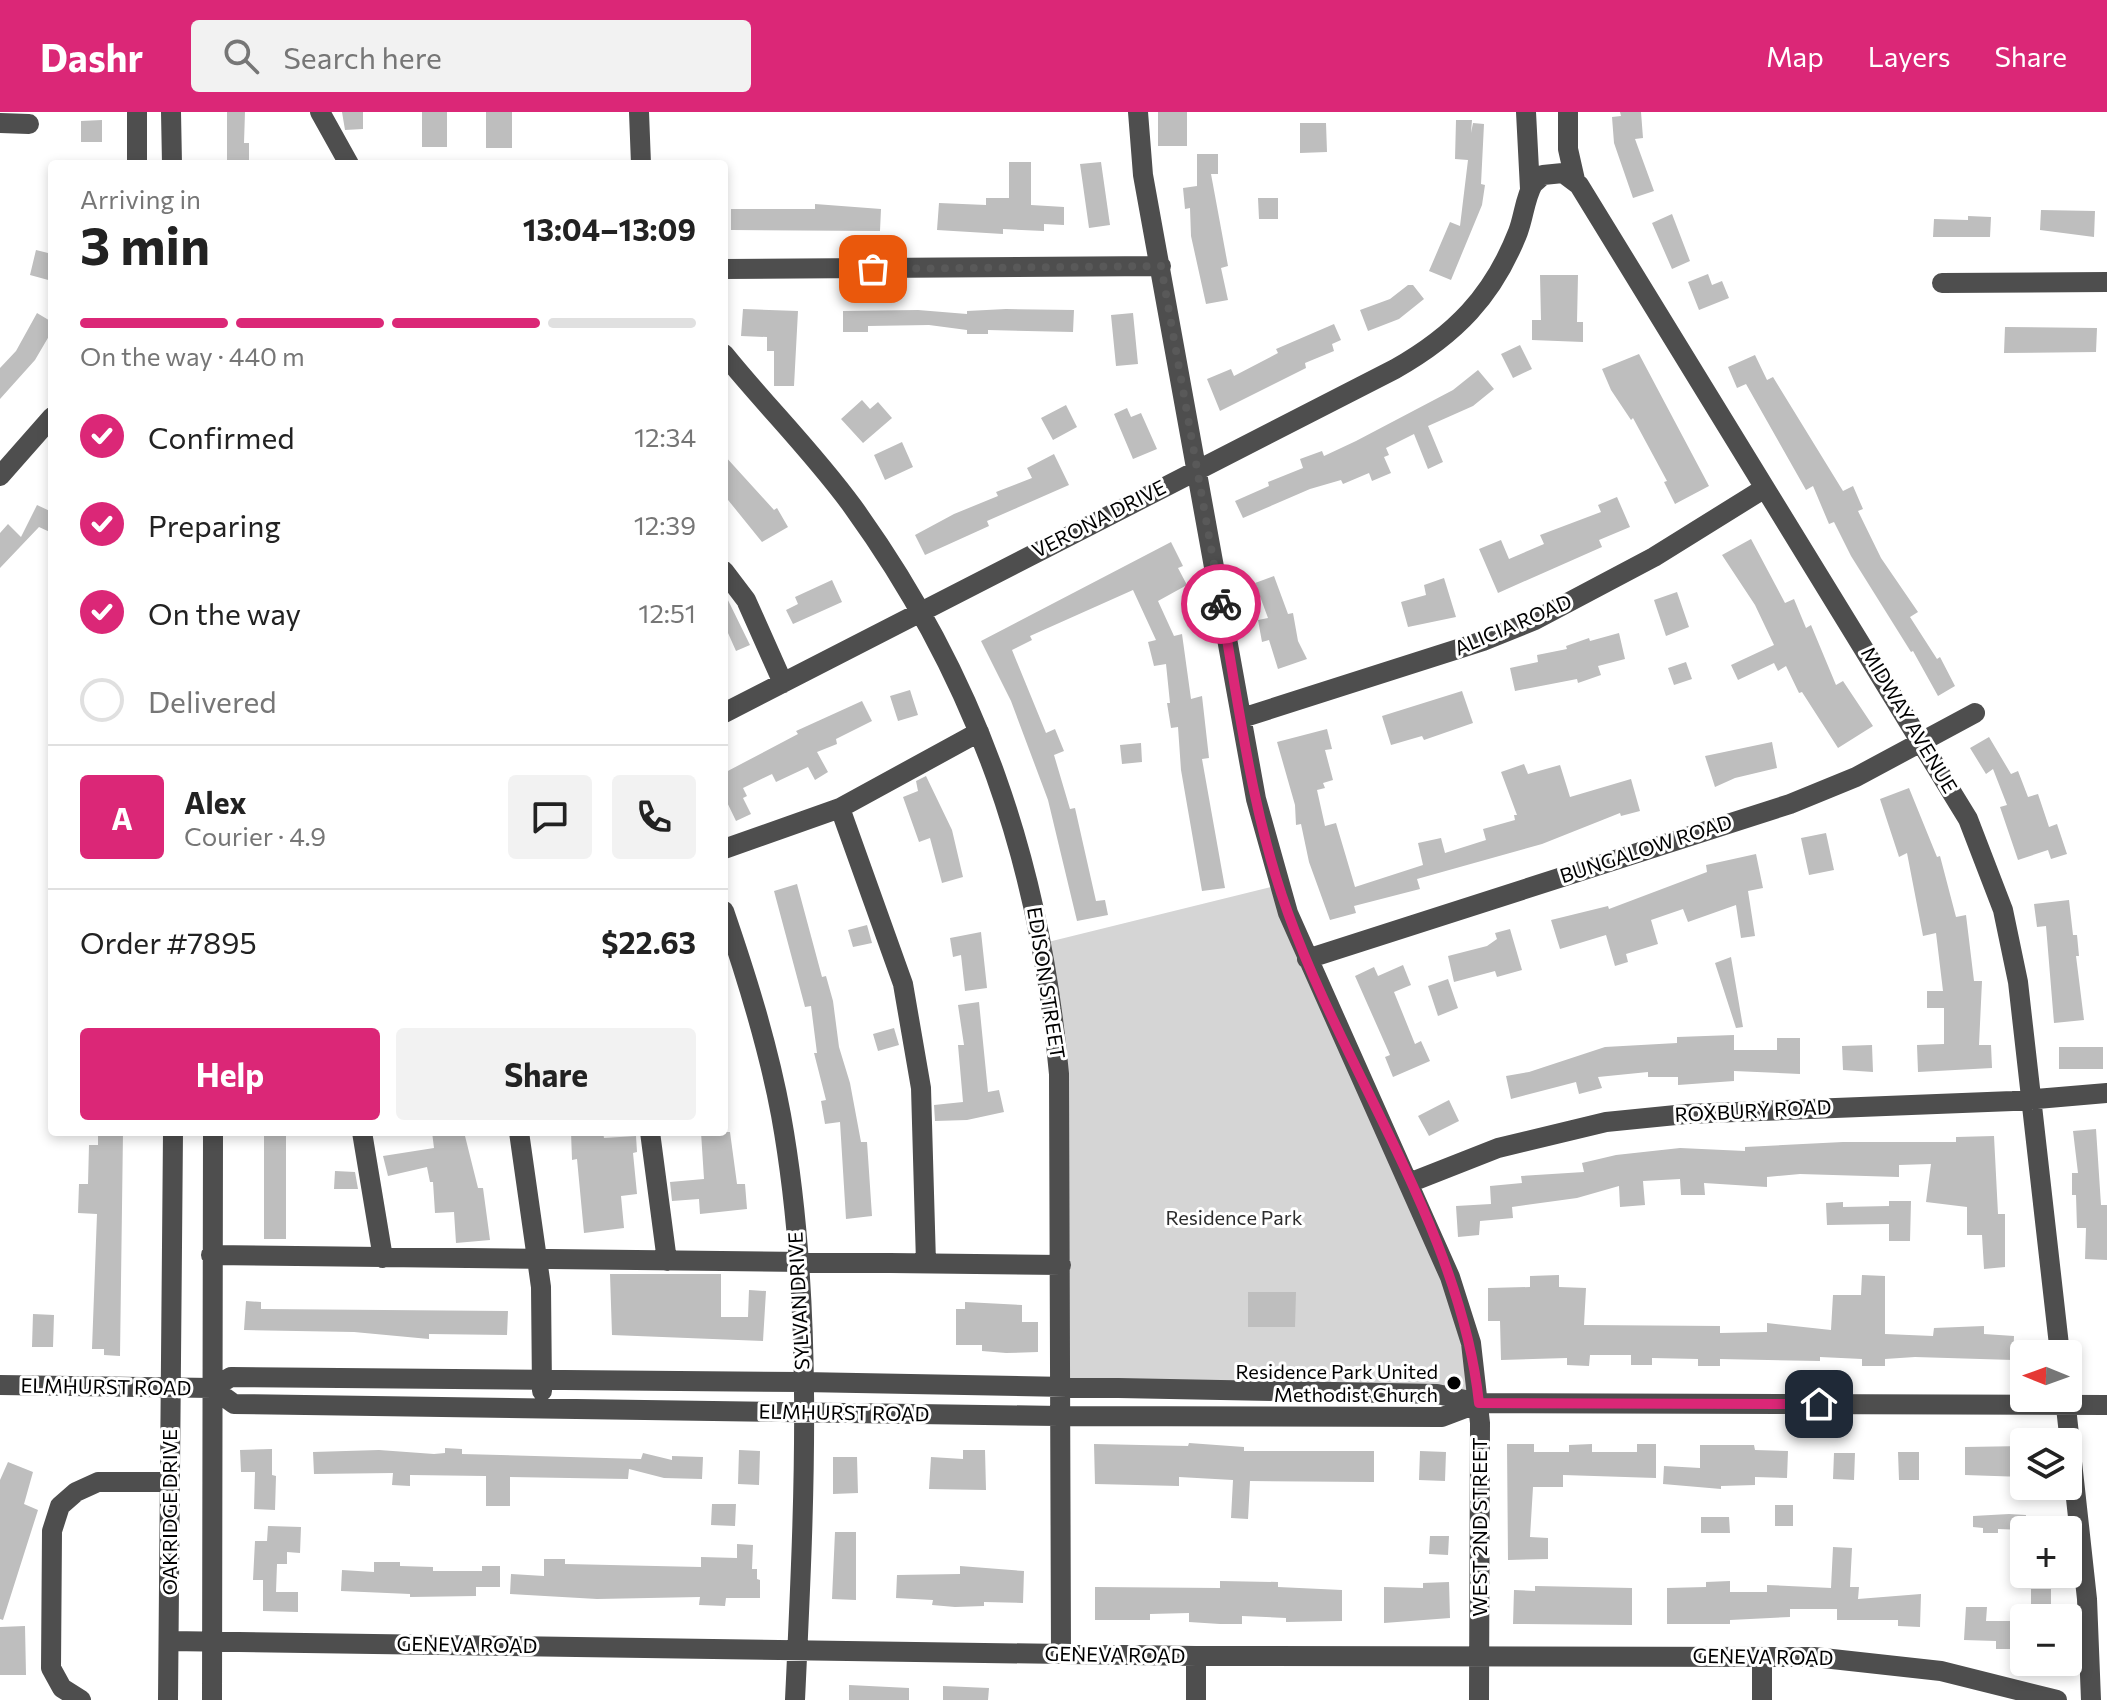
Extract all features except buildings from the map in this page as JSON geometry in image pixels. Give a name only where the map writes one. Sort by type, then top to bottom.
[{"type":"street","points":[[137,112],[137,160]]},
{"type":"street","points":[[171,112],[172,160]]},
{"type":"street","points":[[320,112],[347,160]]},
{"type":"street","points":[[639,112],[641,160]]},
{"type":"street","name":"WEST 2ND STREET","points":[[1138,112],[1143,175],[1270,856],[1307,959],[1409,1183],[1464,1318],[1479,1403],[1479,1700]]},
{"type":"street","name":"VERONA DRIVE","points":[[728,711],[1395,369],[1443,340],[1481,302],[1502,269],[1530,189],[1526,112]]},
{"type":"street","points":[[1568,112],[1568,149],[1575,180]]},
{"type":"street","points":[[0,123],[29,124]]},
{"type":"street","points":[[1530,189],[1538,179],[1550,173],[1563,173],[1575,180]]},
{"type":"street","name":"MIDWAY AVENUE","points":[[1575,180],[1968,819],[2003,910],[2018,982],[2058,1340]]},
{"type":"street","points":[[728,269],[1161,266]]},
{"type":"street","points":[[1942,283],[2107,282]]},
{"type":"street","name":"EDISON STREET","points":[[728,359],[823,467],[880,547],[921,612],[979,732],[1018,842],[1046,958],[1059,1074],[1061,1654]]},
{"type":"street","points":[[0,476],[48,422]]},
{"type":"street","name":"ALICIA ROAD","points":[[1242,718],[1483,641],[1535,620],[1654,557],[1765,488]]},
{"type":"street","points":[[728,577],[752,612],[783,683]]},
{"type":"street","name":"BUNGALOW ROAD","points":[[1307,959],[1790,804],[1856,777],[1975,713]]},
{"type":"street","points":[[728,848],[840,808],[979,732]]},
{"type":"street","points":[[840,808],[903,984],[921,1088],[926,1263]]},
{"type":"street","name":"SYLVAN DRIVE","points":[[728,923],[754,1003],[781,1114],[798,1261],[803,1382],[795,1700]]},
{"type":"street","name":"ROXBURY ROAD","points":[[1409,1183],[1533,1137],[1619,1120],[2107,1093]]},
{"type":"street","name":"OAKRIDGE DRIVE","points":[[168,1700],[173,1136]]},
{"type":"street","points":[[212,1700],[213,1136]]},
{"type":"street","points":[[363,1136],[383,1258]]},
{"type":"street","points":[[520,1136],[539,1261],[542,1407]]},
{"type":"street","points":[[651,1136],[667,1261]]},
{"type":"street","points":[[211,1255],[1061,1265]]},
{"type":"street","name":"ELMHURST ROAD","points":[[0,1385],[212,1388],[231,1377],[803,1382],[1437,1394],[1479,1403],[2010,1401]]},
{"type":"street","name":"ELMHURST ROAD","points":[[212,1388],[234,1404],[802,1413],[1442,1417],[1479,1403]]},
{"type":"street","name":"ELMHURST ROAD","points":[[2082,1403],[2107,1405]]},
{"type":"street","points":[[2067,1412],[2083,1543],[2091,1700]]},
{"type":"street","points":[[81,1700],[62,1688],[51,1668],[52,1531],[60,1506],[76,1492],[98,1482],[170,1482]]},
{"type":"street","name":"GENEVA ROAD","points":[[169,1641],[1196,1656],[1480,1654],[1762,1657],[1899,1664],[1983,1679],[2057,1700]]},
{"type":"street","points":[[1196,1656],[1196,1700]]},
{"type":"street","points":[[1762,1657],[1762,1700]]},
{"type":"green space","name":"Residence Park","points":[[1279,885],[1450,1277],[1479,1403],[1060,1388],[1061,1265],[1044,943]]},
{"type":"way so far","points":[[873,269],[1131,269],[1161,266],[1221,604]]},
{"type":"place","name":"Residence Park United Methodist Church","points":[[1454,1383]]},
{"type":"route","points":[[1221,604],[1256,799],[1288,913],[1450,1277],[1471,1343],[1479,1403],[1819,1404]]}]
